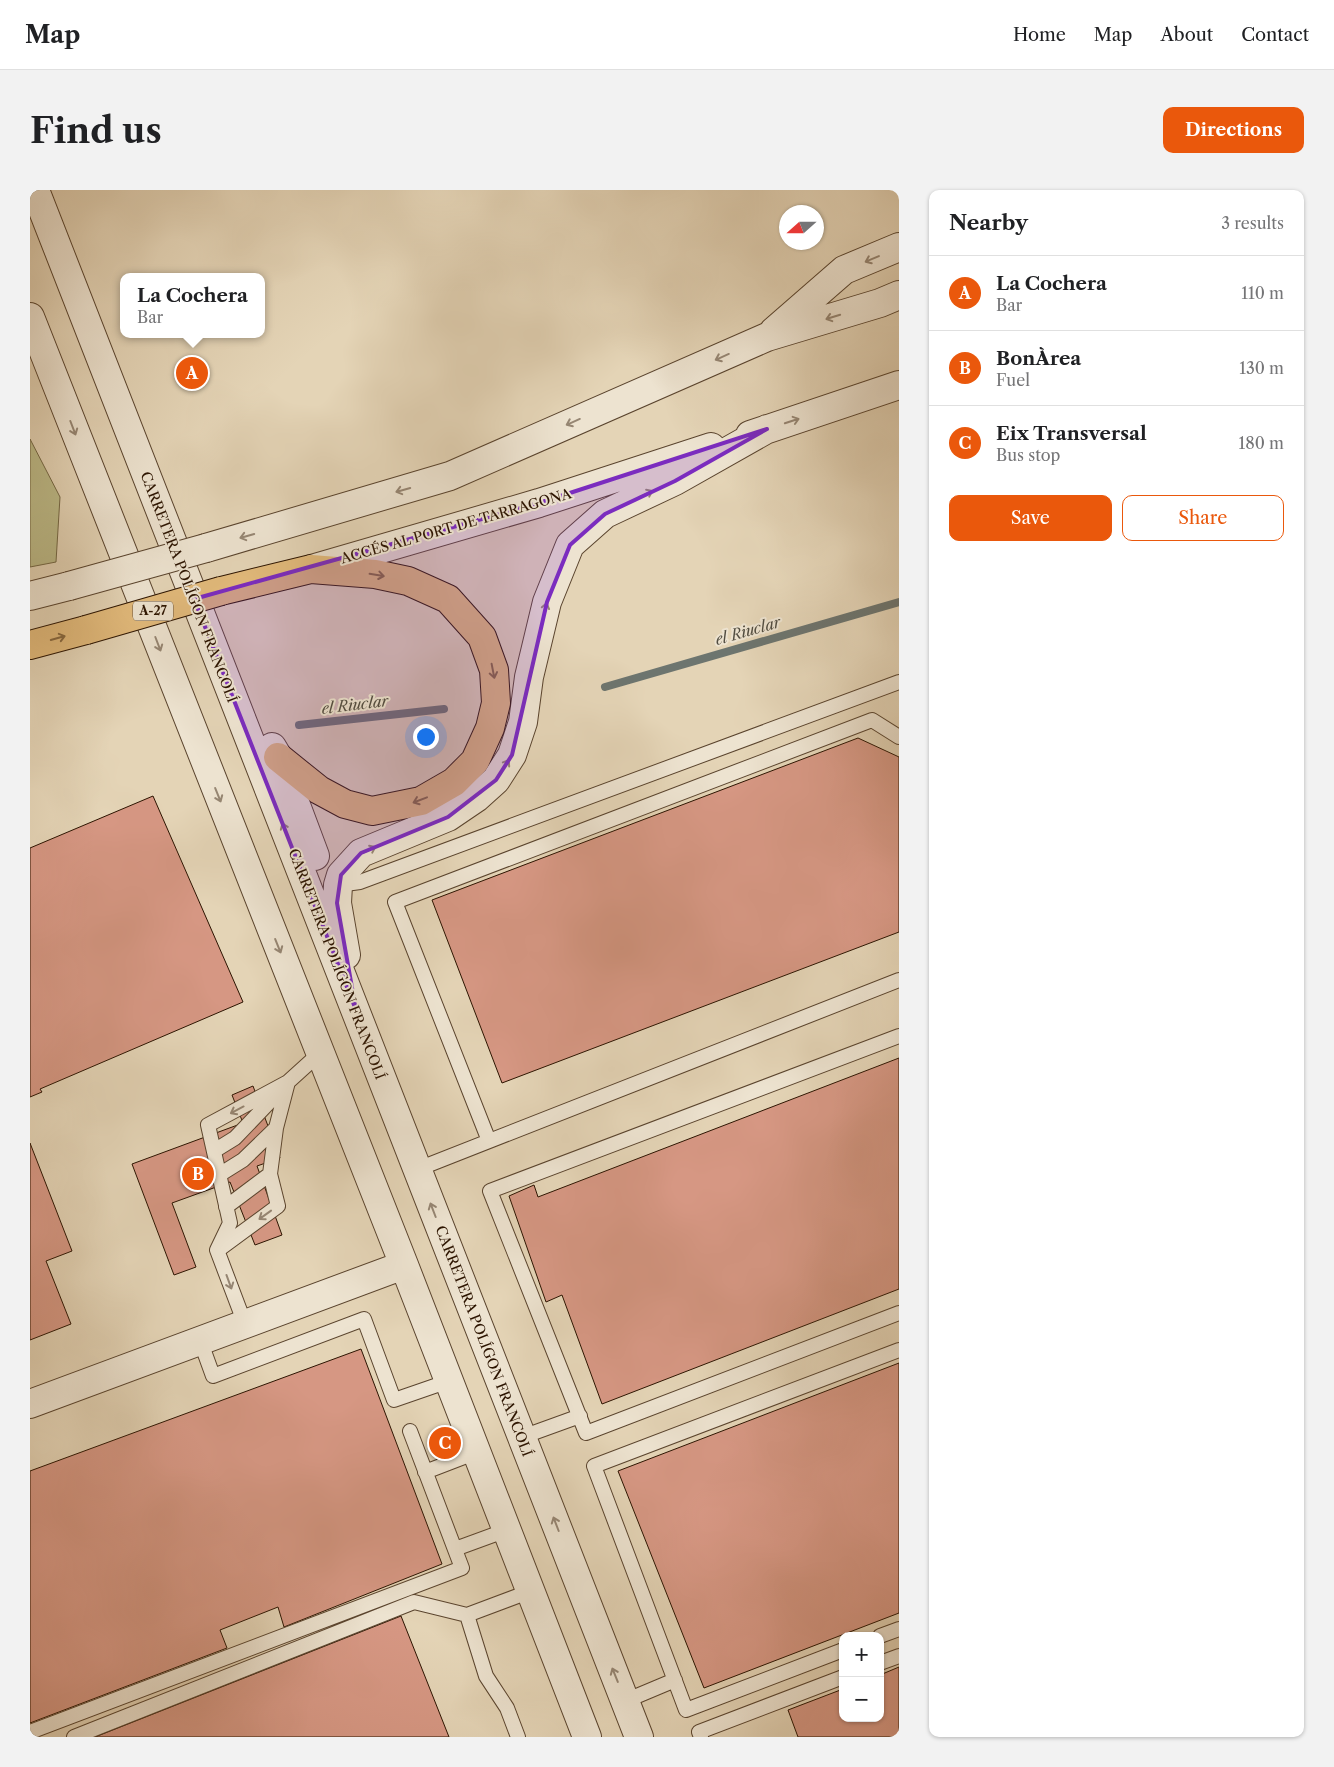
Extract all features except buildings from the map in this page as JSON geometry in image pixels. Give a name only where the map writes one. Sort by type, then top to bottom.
[{"type":"highway","name":"ACCÉS AL PORT DE TARRAGONA","points":[[30,645],[221,591],[311,569]]},
{"type":"highway","points":[[278,757],[319,790],[345,804],[372,812],[421,801],[454,782],[475,761],[490,728],[496,703],[494,670],[482,637],[448,600],[408,581],[375,574],[311,569]]},
{"type":"street","name":"CARRETERA POLÍGON FRANCOLÍ","points":[[35,190],[639,1737]]},
{"type":"street","points":[[767,337],[844,270],[899,247]]},
{"type":"street","points":[[30,596],[206,548],[450,476],[767,337],[880,303],[899,295]]},
{"type":"street","points":[[30,317],[404,1265],[587,1737]]},
{"type":"street","points":[[30,365],[61,397]]},
{"type":"street","name":"ACCÉS AL PORT DE TARRAGONA","points":[[311,569],[539,503],[767,429],[888,389],[899,375]]},
{"type":"street","points":[[356,1010],[337,903],[338,885],[341,875],[361,853],[448,817],[476,798],[496,780],[512,755],[523,722],[529,678],[547,602],[570,545],[605,514],[675,481],[767,429]]},
{"type":"street","points":[[220,667],[278,757],[321,873],[338,885]]},
{"type":"street","points":[[30,1404],[404,1265]]},
{"type":"lane","points":[[338,885],[360,882],[899,682]]},
{"type":"lane","points":[[489,1141],[395,902],[872,720],[899,737]]},
{"type":"lane","points":[[418,1169],[899,980]]},
{"type":"lane","points":[[899,1036],[490,1191],[586,1433],[899,1313]]},
{"type":"lane","points":[[214,1151],[234,1138],[288,1082],[320,1053]]},
{"type":"lane","points":[[217,1250],[278,1206],[270,1174],[276,1128],[288,1082]]},
{"type":"lane","points":[[245,1324],[217,1250],[230,1223],[208,1125],[288,1082]]},
{"type":"lane","points":[[219,1175],[242,1160],[276,1128]]},
{"type":"lane","points":[[226,1207],[270,1174]]},
{"type":"lane","points":[[200,1340],[213,1376],[364,1319],[394,1400],[449,1381]]},
{"type":"lane","points":[[839,1652],[686,1710],[594,1466],[899,1350]]},
{"type":"lane","points":[[522,1437],[580,1416]]},
{"type":"lane","points":[[30,1732],[462,1568],[410,1431]]},
{"type":"lane","points":[[425,1472],[477,1452]]},
{"type":"lane","points":[[455,1549],[507,1530]]},
{"type":"lane","points":[[74,1737],[414,1602],[467,1615],[531,1591]]},
{"type":"lane","points":[[467,1615],[486,1676],[507,1708],[518,1737]]},
{"type":"lane","points":[[884,1635],[899,1629]]},
{"type":"lane","points":[[884,1662],[899,1656]]},
{"type":"lane","points":[[625,1702],[675,1680]]},
{"type":"lane","points":[[701,1737],[699,1732],[839,1680]]},
{"type":"highlighted area","points":[[767,429],[675,481],[605,514],[570,545],[547,602],[512,755],[496,780],[448,817],[361,853],[341,875],[337,903],[356,1010],[194,599],[539,503]]},
{"type":"shaded area","points":[[30,439],[60,497],[56,562],[30,567]]},
{"type":"waterway","name":"el Riuclar","points":[[605,687],[899,602]]},
{"type":"waterway","name":"el Riuclar","points":[[299,725],[444,709]]},
{"type":"place","name":"La Cochera","points":[[192,373]]},
{"type":"place","name":"BonÀrea","points":[[198,1174]]},
{"type":"place","name":"Eix Transversal","points":[[445,1443]]}]
